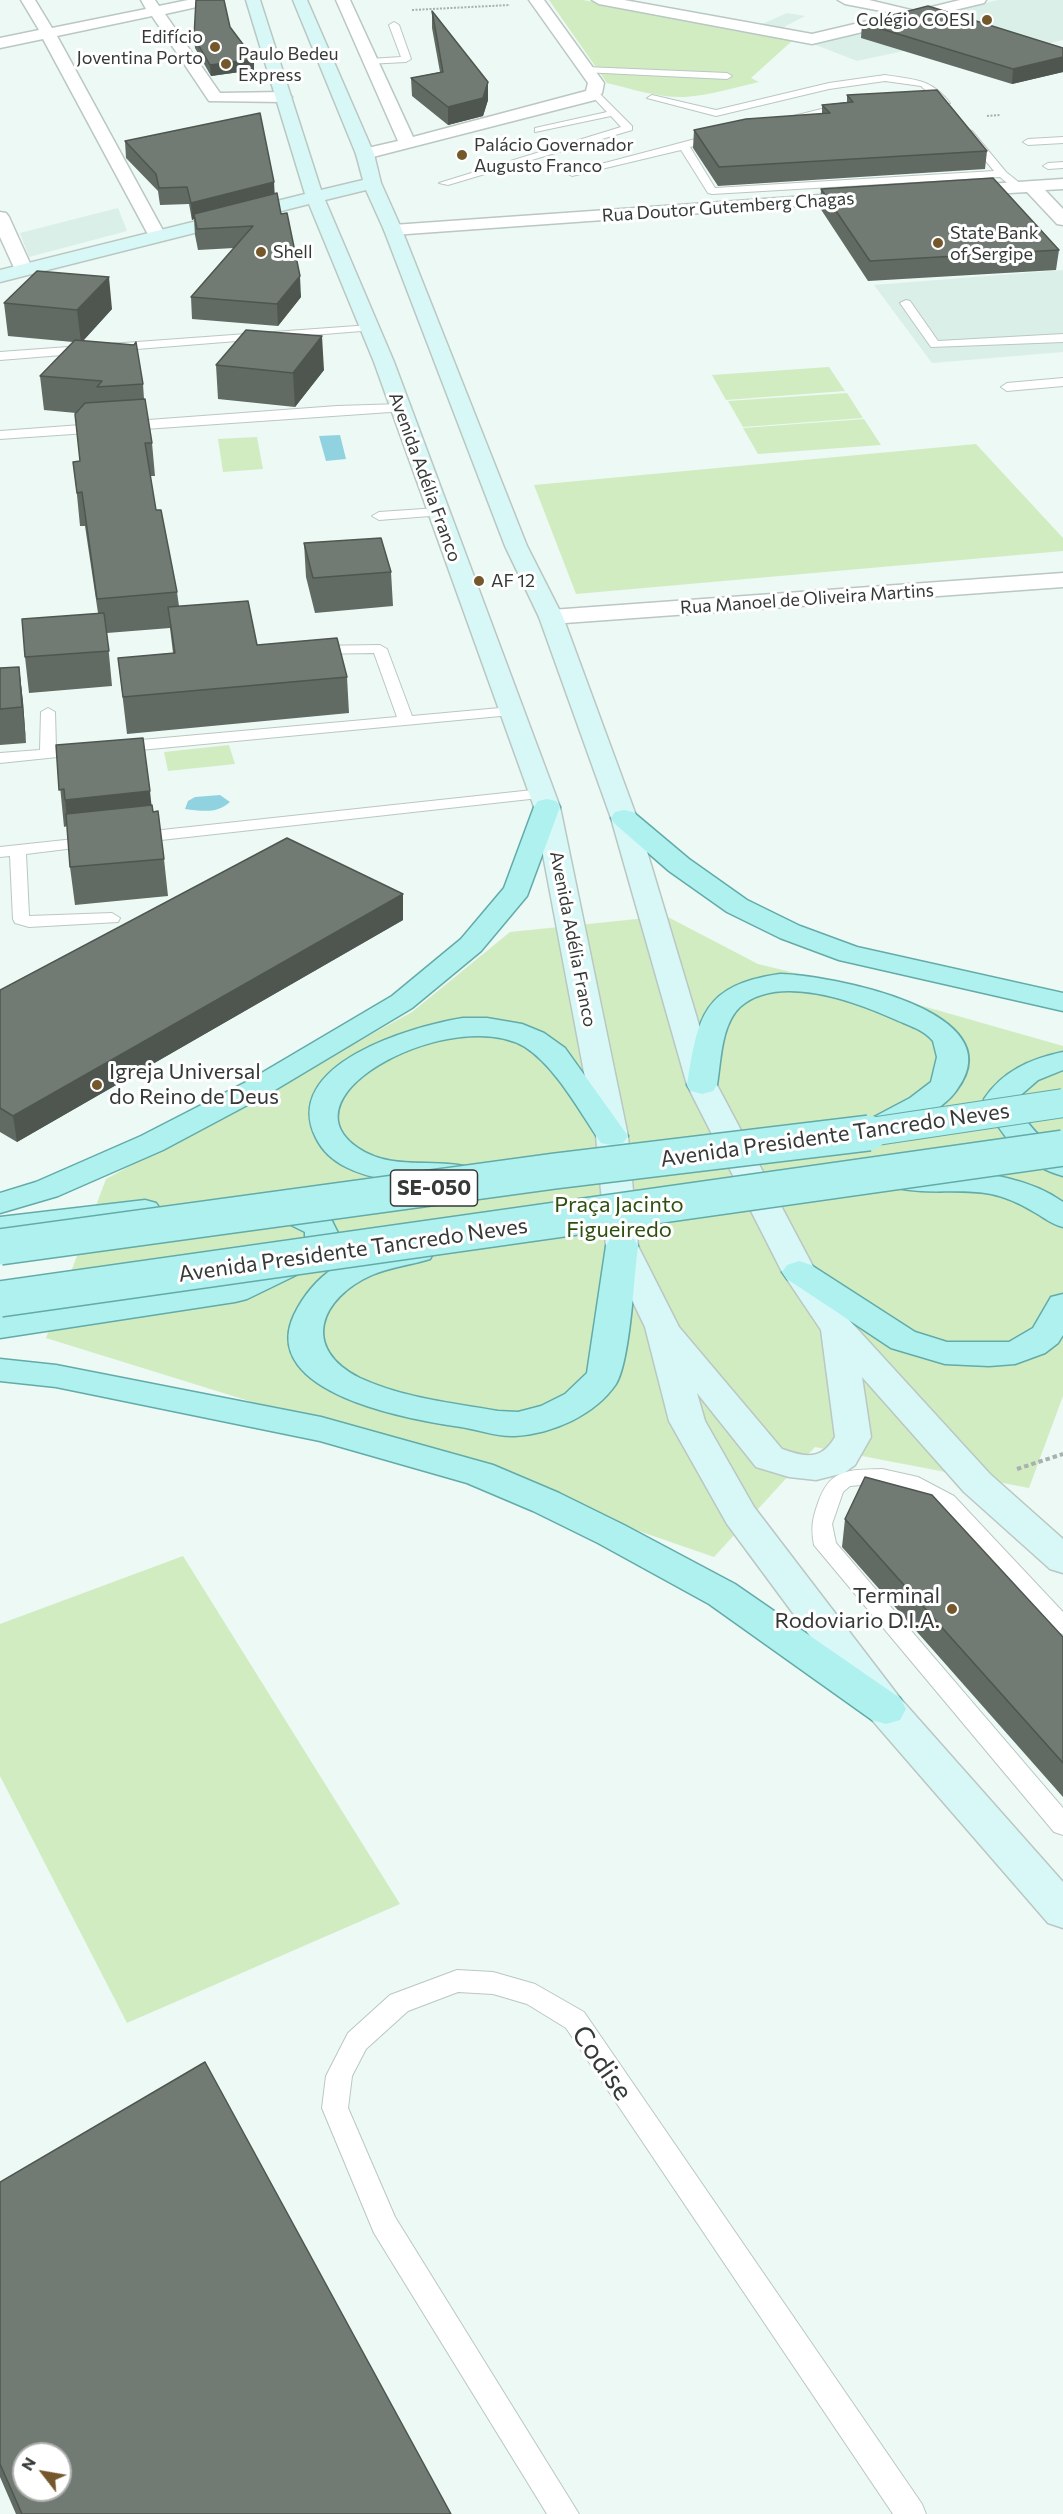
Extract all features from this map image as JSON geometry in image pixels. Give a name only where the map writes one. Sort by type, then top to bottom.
[{"type":"main road","name":"Avenida Adélia Franco","points":[[253,0],[314,196],[370,327],[401,408],[544,801],[612,1136],[622,1246]]},
{"type":"main road","points":[[300,0],[365,154],[372,183],[393,230],[516,546],[552,616],[624,818],[702,1085],[799,1272],[838,1329],[977,1483],[1063,1560]]},
{"type":"main road","points":[[0,276],[372,183]]},
{"type":"main road","points":[[0,1203],[47,1189],[152,1143],[259,1087],[402,1002],[471,945],[517,890],[544,801]]},
{"type":"main road","points":[[624,818],[679,865],[737,906],[790,932],[849,954],[1063,1002]]},
{"type":"main road","points":[[702,1085],[709,1033],[729,1002],[741,993],[758,987],[800,984],[866,997],[935,1026],[948,1040],[952,1054],[951,1070],[944,1086],[930,1097],[868,1133]]},
{"type":"main road","points":[[555,1171],[442,1175],[375,1167],[351,1159],[336,1146],[327,1133],[322,1117],[326,1100],[339,1081],[362,1063],[413,1036],[444,1028],[506,1030],[544,1045],[554,1054],[612,1136]]},
{"type":"main road","points":[[1063,1061],[1043,1065],[1010,1085],[999,1100],[1003,1112],[1015,1130],[1052,1161],[1063,1166]]},
{"type":"main road","name":"Avenida Presidente Tancredo Neves","points":[[0,1248],[555,1171],[868,1133],[1063,1103]]},
{"type":"main road","name":"Avenida Presidente Tancredo Neves","points":[[0,1299],[1063,1148]]},
{"type":"main road","points":[[803,1184],[825,1188],[929,1180],[978,1183],[1027,1194],[1047,1204],[1063,1217]]},
{"type":"main road","points":[[0,1227],[182,1206],[250,1206],[291,1212],[319,1226],[322,1233],[316,1249],[307,1257],[235,1291],[0,1327]]},
{"type":"main road","points":[[497,1230],[362,1266],[330,1286],[308,1321],[305,1338],[316,1363],[340,1381],[363,1393],[390,1402],[516,1424],[541,1418],[566,1408],[590,1394],[605,1375],[622,1246]]},
{"type":"main road","points":[[622,1246],[662,1327],[687,1421],[740,1515],[886,1709],[1063,1911]]},
{"type":"main road","points":[[799,1272],[903,1340],[945,1353],[989,1355],[1015,1353],[1034,1345],[1046,1335],[1059,1313]]},
{"type":"main road","points":[[662,1327],[769,1458],[789,1465],[832,1469],[853,1437],[838,1329]]},
{"type":"main road","points":[[0,1370],[56,1376],[321,1429],[480,1474],[546,1502],[611,1534],[722,1594],[886,1709]]},
{"type":"street","points":[[27,0],[48,33],[157,236]]},
{"type":"street","points":[[0,43],[152,6],[210,0]]},
{"type":"street","points":[[599,0],[812,39],[978,0]]},
{"type":"street","points":[[845,0],[918,14]]},
{"type":"street","points":[[365,154],[589,97],[592,82],[537,2]]},
{"type":"street","points":[[152,6],[215,98],[284,97]]},
{"type":"street","points":[[346,7],[407,142]]},
{"type":"street","name":"Rua Doutor Gutemberg Chagas","points":[[393,230],[1024,186],[1058,173]]},
{"type":"street","points":[[1024,186],[1063,220]]},
{"type":"street","points":[[0,217],[24,270]]},
{"type":"street","name":"Rua Manoel de Oliveira Martins","points":[[552,616],[1063,580]]},
{"type":"lane","points":[[370,62],[406,59],[394,25]]},
{"type":"lane","points":[[592,82],[727,76]]},
{"type":"lane","points":[[652,98],[716,113],[829,86],[885,78],[924,84],[931,88],[947,107],[924,100]]},
{"type":"lane","points":[[444,183],[628,128],[592,82]]},
{"type":"lane","points":[[767,124],[852,104]]},
{"type":"lane","points":[[539,130],[614,113]]},
{"type":"lane","points":[[961,125],[1002,174],[1024,186]]},
{"type":"lane","points":[[572,173],[724,134]]},
{"type":"lane","points":[[1028,142],[1063,140]]},
{"type":"lane","points":[[684,146],[714,191],[1002,174]]},
{"type":"lane","points":[[906,303],[935,345],[1063,338]]},
{"type":"lane","points":[[0,356],[370,327]]},
{"type":"lane","points":[[1007,387],[1063,382]]},
{"type":"lane","points":[[0,435],[325,411],[401,408]]},
{"type":"lane","points":[[380,516],[438,512]]},
{"type":"lane","points":[[296,651],[375,647],[380,649],[406,721]]},
{"type":"lane","points":[[0,758],[511,711]]},
{"type":"lane","points":[[48,712],[48,754]]},
{"type":"lane","points":[[0,852],[544,801]]},
{"type":"lane","points":[[18,850],[21,919],[29,922],[112,918]]},
{"type":"lane","points":[[1063,1626],[946,1501],[910,1482],[882,1476],[854,1477],[832,1469],[834,1488],[821,1524],[825,1545],[1063,1825]]},
{"type":"lane","name":"Codise","points":[[564,2514],[384,2224],[335,2108],[339,2076],[357,2041],[399,2003],[457,1981],[493,1983],[535,1995],[575,2020],[911,2514]]},
{"type":"path","points":[[346,7],[537,2]]},
{"type":"shaded area","name":"Colégio COESI","points":[[998,0],[1063,0],[1063,40],[962,64],[922,47],[857,61],[811,43]]},
{"type":"shaded area","points":[[787,13],[805,16],[780,29],[760,25]]},
{"type":"shaded area","points":[[118,208],[127,231],[29,257],[20,233]]},
{"type":"shaded area","points":[[1063,270],[1063,352],[932,363],[874,285]]},
{"type":"green space","points":[[549,0],[583,0],[793,40],[751,78],[759,82],[694,96],[655,95],[607,83]]},
{"type":"green space","points":[[829,367],[845,391],[726,400],[712,375]]},
{"type":"green space","points":[[847,393],[863,418],[743,427],[728,401]]},
{"type":"green space","points":[[864,419],[881,445],[758,454],[743,428]]},
{"type":"green space","points":[[257,437],[263,469],[223,472],[218,439]]},
{"type":"green space","points":[[976,444],[1063,538],[1063,551],[576,594],[534,485]]},
{"type":"green space","points":[[229,745],[235,764],[168,771],[164,752]]},
{"type":"green space","name":"Praça Jacinto Figueiredo","points":[[666,916],[758,964],[877,993],[1063,1046],[1063,1396],[1029,1488],[815,1447],[714,1557],[381,1442],[46,1338],[106,1179],[412,1012],[510,932]]},
{"type":"green space","points":[[183,1556],[400,1904],[127,2023],[0,1776],[0,1624]]},
{"type":"water","points":[[340,435],[346,459],[326,461],[319,436]]},
{"type":"water","points":[[220,795],[230,802],[209,811],[185,809],[188,801],[195,797]]},
{"type":"building","points":[[196,0],[224,0],[230,27],[254,59],[210,65],[194,37]]},
{"type":"building","points":[[928,6],[1063,48],[1063,57],[1013,69],[862,23]]},
{"type":"building","points":[[432,11],[488,82],[483,98],[448,107],[411,78],[443,72]]},
{"type":"building","points":[[937,90],[987,151],[719,167],[694,130],[746,119],[830,113],[822,105],[853,102],[847,95]]},
{"type":"building","points":[[260,113],[274,182],[191,203],[187,187],[159,188],[156,174],[125,141]]},
{"type":"building","points":[[993,178],[1059,250],[870,261],[821,189]]},
{"type":"building","points":[[277,193],[281,214],[287,213],[300,276],[277,304],[191,297],[253,226],[197,229],[194,214]]},
{"type":"building","points":[[37,271],[109,277],[77,310],[4,303]]},
{"type":"building","points":[[246,330],[322,336],[293,373],[216,365]]},
{"type":"building","points":[[75,340],[134,345],[136,342],[143,384],[97,387],[102,381],[40,376]]},
{"type":"building","points":[[145,399],[152,443],[145,443],[156,510],[161,510],[177,592],[97,599],[82,492],[77,493],[73,462],[80,461],[75,414],[85,403]]},
{"type":"building","points":[[381,538],[391,572],[313,578],[304,543]]},
{"type":"building","points":[[248,601],[257,645],[337,638],[347,677],[123,697],[118,658],[175,653],[168,607]]},
{"type":"building","points":[[104,613],[109,651],[25,657],[22,619]]},
{"type":"building","points":[[19,667],[22,707],[0,709],[0,668]]},
{"type":"building","points":[[143,738],[150,791],[65,800],[64,789],[59,790],[56,745]]},
{"type":"building","points":[[152,805],[153,812],[158,811],[164,859],[70,867],[66,814]]},
{"type":"building","points":[[287,838],[403,894],[13,1116],[0,1108],[0,990]]},
{"type":"building","name":"Terminal Rodoviario D.I.A.","points":[[865,1477],[932,1495],[1063,1637],[1063,1763],[845,1519]]},
{"type":"building","points":[[205,2062],[451,2514],[22,2514],[17,2502],[72,2502],[72,2442],[12,2442],[12,2491],[0,2464],[0,2182]]},
{"type":"place","name":"Colégio COESI","points":[[987,20]]},
{"type":"place","name":"Edifício Joventina Porto","points":[[215,47]]},
{"type":"place","name":"Paulo Bedeu Express","points":[[226,64]]},
{"type":"place","name":"Palácio Governador Augusto Franco","points":[[462,155]]},
{"type":"place","name":"State Bank of Sergipe","points":[[938,243]]},
{"type":"place","name":"Shell","points":[[261,252]]},
{"type":"place","name":"AF 12","points":[[479,581]]},
{"type":"place","name":"Igreja Universal do Reino de Deus","points":[[97,1085]]},
{"type":"place","name":"Terminal Rodoviario D.I.A.","points":[[952,1609]]}]
